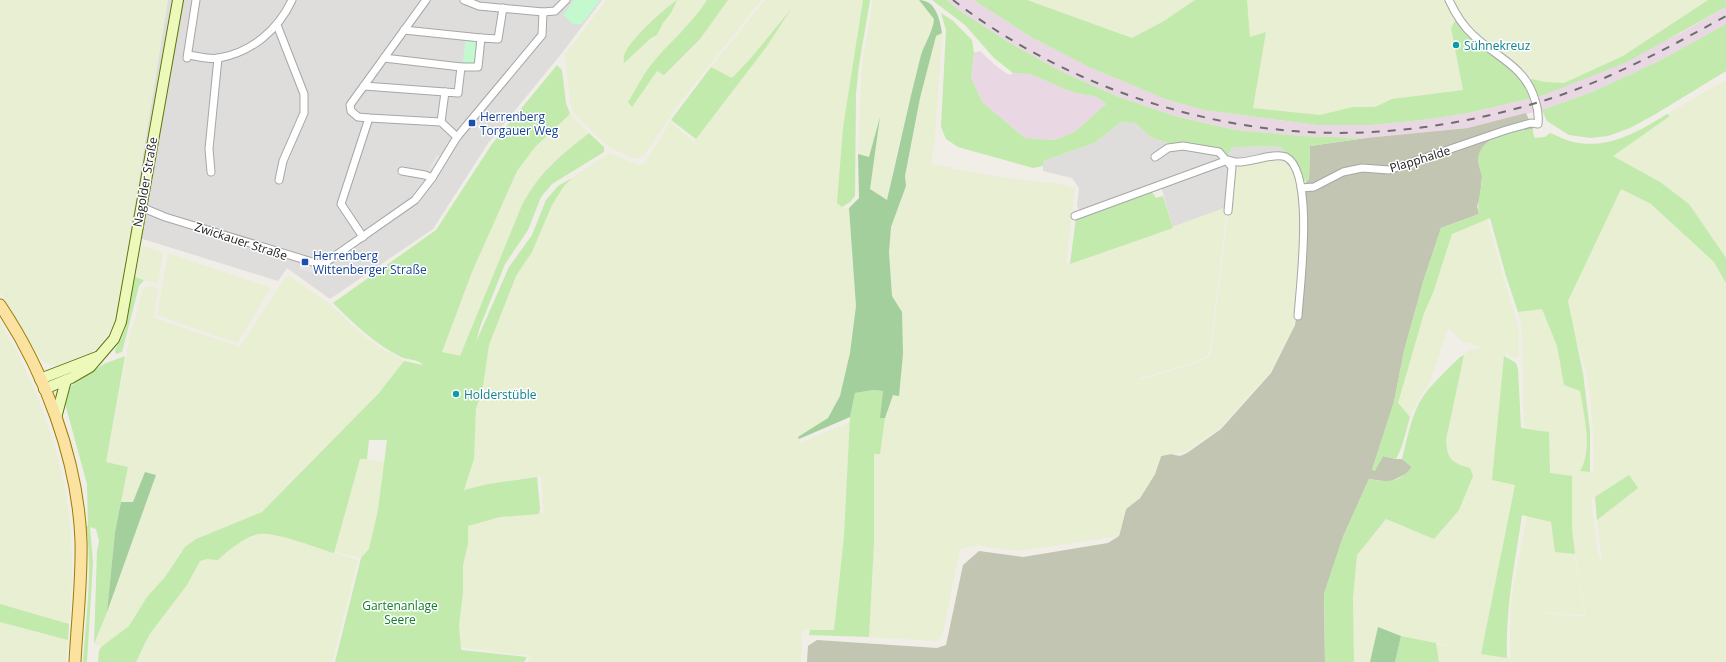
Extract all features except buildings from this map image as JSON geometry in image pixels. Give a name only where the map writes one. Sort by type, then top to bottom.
[{"type":"main road","name":"Nagolder Straße","points":[[42,384],[66,380],[86,370],[114,339],[124,314],[141,207],[178,0]]},
{"type":"main road","points":[[0,305],[23,343],[42,384],[56,418],[70,466],[81,542],[75,662]]},
{"type":"main road","name":"Nagolder Straße","points":[[42,384],[97,357]]},
{"type":"main road","points":[[56,418],[66,380]]},
{"type":"street","points":[[196,0],[188,56],[218,58],[248,49],[270,32],[287,12],[292,0]]},
{"type":"street","points":[[426,0],[350,105],[351,111],[358,117],[441,122],[457,137]]},
{"type":"street","points":[[465,0],[479,6],[543,12],[555,11],[566,0]]},
{"type":"street","name":"Plapphalde","points":[[1301,188],[1314,187],[1343,172],[1362,168],[1389,170],[1506,130],[1531,123],[1538,124],[1540,113],[1526,78],[1517,69],[1491,51],[1471,34],[1456,14],[1449,0]]},
{"type":"street","points":[[404,30],[498,39],[503,8]]},
{"type":"street","name":"Zwickauer Straße","points":[[141,207],[165,217],[322,265],[415,200],[432,178],[457,137],[542,35],[543,12]]},
{"type":"street","points":[[277,25],[304,94],[304,112],[283,161],[278,180]]},
{"type":"street","points":[[384,58],[462,67],[478,67],[481,38]]},
{"type":"street","points":[[211,172],[209,149],[218,58]]},
{"type":"street","points":[[364,86],[458,93],[462,67]]},
{"type":"street","points":[[441,122],[445,92]]},
{"type":"street","points":[[363,237],[341,204],[369,118]]},
{"type":"street","points":[[1155,157],[1168,148],[1183,146],[1219,152],[1232,166],[1228,211]]},
{"type":"street","points":[[1074,216],[1228,160],[1237,162],[1278,156],[1286,157],[1293,164],[1296,170],[1303,198],[1304,224],[1298,316]]},
{"type":"street","points":[[402,171],[425,175],[432,178]]},
{"type":"shaded area","points":[[0,0],[168,0],[116,320],[101,344],[90,353],[55,366],[46,363],[39,357],[0,292]]},
{"type":"shaded area","points":[[168,0],[602,0],[562,53],[489,142],[433,229],[330,299],[287,268],[278,281],[130,235]]},
{"type":"shaded area","points":[[607,0],[676,0],[707,0],[697,16],[676,36],[650,66],[657,71],[686,53],[700,39],[728,0],[761,0],[681,101],[644,155],[635,159],[611,148],[574,113],[570,102],[565,55]],"holes":[[[676,0],[671,13],[663,23],[657,35],[651,38],[625,62],[634,41],[655,18]]]},
{"type":"shaded area","points":[[765,0],[863,0],[858,31],[842,207],[849,208],[856,306],[850,353],[840,396],[828,418],[799,437],[800,443],[850,422],[844,536],[834,630],[802,630],[801,662],[527,662],[530,656],[460,647],[459,625],[463,593],[463,565],[468,544],[468,526],[500,517],[544,513],[541,476],[488,484],[464,490],[474,459],[476,408],[482,393],[489,345],[516,276],[532,252],[552,205],[564,186],[572,178],[610,153],[639,165],[645,163],[670,122],[694,142],[767,46],[789,10],[751,58],[732,78],[711,67]]},
{"type":"shaded area","points":[[873,0],[919,0],[934,19],[933,26],[921,56],[897,151],[887,200],[870,189],[879,121],[869,157],[858,154],[862,65]]},
{"type":"shaded area","points":[[947,0],[974,0],[1029,36],[1091,68],[1168,100],[1204,110],[1316,125],[1371,125],[1423,120],[1468,113],[1541,96],[1679,34],[1726,7],[1726,24],[1661,60],[1592,92],[1542,110],[1468,128],[1366,138],[1302,136],[1235,130],[1175,116],[1119,97],[1062,72],[1010,43],[960,11]]},
{"type":"shaded area","points":[[1027,0],[1195,0],[1164,21],[1132,38]]},
{"type":"shaded area","points":[[1247,0],[1446,0],[1456,19],[1451,28],[1463,90],[1392,99],[1375,107],[1353,107],[1320,115],[1253,108],[1266,32],[1250,37]]},
{"type":"shaded area","points":[[1454,0],[1708,0],[1623,56],[1564,83],[1545,82],[1532,79],[1490,46],[1472,28],[1459,11]]},
{"type":"shaded area","points":[[942,33],[935,137],[931,164],[992,176],[1064,185],[1075,188],[1066,263],[1070,264],[1227,207],[1210,350],[1208,355],[1198,361],[1140,378],[1141,380],[1199,362],[1210,356],[1234,165],[1277,158],[1286,160],[1295,171],[1302,203],[1298,300],[1294,325],[1270,372],[1220,428],[1186,451],[1161,456],[1155,474],[1140,498],[1126,509],[1119,536],[1019,551],[976,545],[960,549],[942,636],[937,641],[869,637],[874,543],[874,453],[880,454],[885,418],[893,394],[899,395],[902,312],[892,296],[889,252],[891,227],[906,186],[905,176],[920,98],[936,36]]},
{"type":"shaded area","points":[[980,51],[995,65],[1009,75],[1013,73],[1030,74],[1072,92],[1097,97],[1106,104],[1076,131],[1055,140],[1025,138],[982,102],[971,77],[974,53]]},
{"type":"shaded area","points":[[1726,80],[1726,258],[1689,204],[1660,182],[1613,156],[1670,116],[1667,114]]},
{"type":"shaded area","points":[[1526,113],[1533,129],[1508,133],[1478,161],[1482,176],[1480,198],[1477,206],[1479,214],[1441,228],[1424,279],[1404,351],[1394,402],[1372,470],[1375,470],[1383,456],[1402,459],[1412,467],[1406,474],[1389,482],[1369,479],[1343,537],[1324,594],[1325,662],[807,662],[808,646],[817,640],[937,648],[946,645],[963,565],[979,551],[1023,557],[1108,543],[1119,536],[1126,509],[1140,498],[1155,474],[1161,456],[1170,454],[1180,456],[1187,453],[1221,429],[1271,373],[1295,325],[1304,264],[1306,182],[1309,179],[1310,146],[1366,138],[1468,128]]},
{"type":"shaded area","points":[[570,114],[589,133],[551,164],[531,189],[522,205],[460,357],[442,352],[472,272],[517,171],[536,145]]},
{"type":"shaded area","points":[[1121,122],[1135,123],[1151,137],[1168,143],[1191,143],[1219,148],[1227,155],[1231,147],[1280,146],[1286,155],[1227,207],[1173,228],[1161,186],[1083,211],[1079,210],[1077,206],[1079,188],[1072,178],[1043,171],[1043,161],[1094,143]]},
{"type":"shaded area","points":[[437,155],[442,158],[434,170],[430,167]]},
{"type":"shaded area","points":[[1621,189],[1651,204],[1714,262],[1726,283],[1726,662],[1439,662],[1436,645],[1456,647],[1401,636],[1378,627],[1370,662],[1354,662],[1353,598],[1357,554],[1387,519],[1405,528],[1470,468],[1455,464],[1447,452],[1446,440],[1464,355],[1468,351],[1481,348],[1481,346],[1463,342],[1448,328],[1429,385],[1422,392],[1410,417],[1398,403],[1424,313],[1433,293],[1452,234],[1487,219],[1519,331],[1519,357],[1514,358],[1505,352],[1492,480],[1515,485],[1481,654],[1511,658],[1510,636],[1512,594],[1527,516],[1551,522],[1555,552],[1574,554],[1585,615],[1563,614],[1546,611],[1545,613],[1586,617],[1572,529],[1550,474],[1549,432],[1524,428],[1522,330],[1518,312],[1542,309],[1557,346],[1564,385],[1580,391],[1587,431],[1585,463],[1580,471],[1594,473],[1593,430],[1590,395],[1586,372],[1575,336],[1568,301]],"holes":[[[1629,475],[1638,488],[1597,520],[1602,560],[1600,561],[1597,550],[1591,500]]]},
{"type":"shaded area","points":[[141,246],[163,252],[158,283],[135,277]]},
{"type":"shaded area","points":[[168,253],[271,288],[237,343],[157,315]]},
{"type":"shaded area","points":[[300,263],[315,268],[313,273],[299,269]]},
{"type":"shaded area","points":[[289,276],[331,305],[359,332],[376,345],[404,361],[379,393],[262,512],[196,539],[185,547],[165,577],[147,597],[129,626],[101,647],[94,644],[156,475],[145,472],[133,502],[121,502],[128,467],[106,462],[131,331],[137,314],[142,290],[147,286],[158,288],[154,318],[240,347],[285,278]]},
{"type":"shaded area","points":[[0,321],[20,358],[37,396],[54,445],[66,491],[71,535],[72,580],[69,624],[0,604]]},
{"type":"shaded area","points":[[360,458],[385,462],[378,510],[369,549],[361,558],[334,551]]},
{"type":"shaded area","points":[[260,534],[275,535],[358,560],[332,662],[136,662],[149,635],[187,585],[200,561],[207,559],[218,560],[232,546]]},
{"type":"shaded area","points":[[0,622],[68,640],[66,662],[0,662]]},
{"type":"green space","points":[[574,0],[600,0],[582,24],[573,24],[563,15]]},
{"type":"green space","points":[[677,0],[671,13],[663,23],[657,35],[651,38],[624,63],[624,56],[632,42],[664,10]]},
{"type":"green space","points":[[707,0],[728,0],[700,39],[664,75],[657,71],[632,107],[628,102],[648,69],[701,9]]},
{"type":"green space","points":[[863,0],[870,0],[859,65],[856,93],[855,196],[850,202],[842,207],[837,203],[843,128]]},
{"type":"green space","points":[[919,0],[929,3],[933,7],[940,22],[942,33],[936,36],[920,98],[905,176],[906,186],[891,227],[889,252],[892,296],[902,312],[903,354],[899,396],[893,395],[885,418],[880,418],[883,391],[873,390],[855,393],[850,417],[799,439],[798,437],[828,418],[840,396],[850,353],[856,306],[849,208],[859,198],[858,154],[869,157],[880,117],[870,189],[887,200],[920,59],[934,19]]},
{"type":"green space","points":[[932,0],[947,0],[960,11],[1010,43],[1062,72],[1119,97],[1175,116],[1235,130],[1302,136],[1366,138],[1310,146],[1309,179],[1306,182],[1303,179],[1296,161],[1286,155],[1280,146],[1232,147],[1228,155],[1219,148],[1191,143],[1168,143],[1151,137],[1135,123],[1121,122],[1094,143],[1043,161],[1043,166],[1033,168],[958,147],[946,139],[941,127],[946,30],[941,13],[952,20],[972,40],[974,53],[971,77],[982,102],[1025,138],[1055,140],[1076,131],[1106,104],[1097,97],[1072,92],[1030,74],[1013,73],[994,58],[965,25]]},
{"type":"green space","points":[[974,0],[1027,0],[1132,38],[1164,21],[1195,0],[1247,0],[1250,37],[1266,32],[1253,108],[1320,115],[1353,107],[1375,107],[1392,99],[1463,90],[1451,28],[1456,19],[1466,33],[1476,43],[1511,69],[1524,81],[1532,79],[1545,82],[1564,83],[1623,56],[1708,0],[1726,0],[1726,7],[1627,62],[1541,96],[1468,113],[1423,120],[1371,125],[1316,125],[1204,110],[1168,100],[1091,68],[1029,36]]},
{"type":"green space","points":[[791,9],[767,46],[696,139],[671,120],[711,67],[732,78],[751,58]]},
{"type":"green space","points":[[1726,24],[1726,71],[1654,115],[1630,128],[1608,136],[1591,138],[1569,135],[1547,121],[1542,110],[1592,92],[1661,60]]},
{"type":"green space","points":[[466,38],[478,41],[474,64],[463,62]]},
{"type":"green space","name":"Gartenanlage Seere","points":[[557,65],[562,70],[566,103],[570,114],[535,147],[517,171],[472,272],[442,352],[460,356],[522,205],[536,182],[551,165],[589,133],[604,147],[604,152],[552,184],[541,197],[528,230],[505,264],[480,327],[476,342],[509,267],[532,235],[546,200],[558,186],[572,178],[564,186],[552,205],[532,252],[516,276],[489,345],[482,393],[476,408],[474,459],[464,490],[488,484],[537,477],[540,508],[539,514],[500,517],[468,526],[468,544],[463,565],[463,593],[459,625],[461,650],[527,657],[524,662],[335,662],[361,558],[369,549],[378,510],[387,440],[369,440],[367,459],[360,459],[334,553],[296,540],[275,535],[259,534],[248,538],[232,548],[218,560],[207,559],[200,561],[187,585],[149,635],[136,662],[98,662],[101,647],[129,626],[147,597],[165,577],[185,547],[196,539],[262,512],[379,393],[404,361],[423,365],[416,361],[401,357],[382,346],[356,325],[333,303],[436,230],[492,144]]},
{"type":"green space","points":[[1667,114],[1670,116],[1613,156],[1660,182],[1689,204],[1726,258],[1726,283],[1714,262],[1651,204],[1621,189],[1568,301],[1583,373],[1590,431],[1590,472],[1580,471],[1584,463],[1587,443],[1580,391],[1564,385],[1557,346],[1542,309],[1518,312],[1506,276],[1490,218],[1452,234],[1433,293],[1424,313],[1398,403],[1410,417],[1402,446],[1396,459],[1383,456],[1375,471],[1372,470],[1394,402],[1404,351],[1424,279],[1441,228],[1479,214],[1478,205],[1482,177],[1478,159],[1480,151],[1485,144],[1491,139],[1508,133],[1533,129],[1535,138],[1545,137],[1550,133],[1575,142],[1591,144],[1603,143],[1636,132]]},
{"type":"green space","points":[[1151,191],[1156,198],[1163,196],[1173,228],[1070,264],[1076,218]]},
{"type":"green space","points":[[135,277],[144,280],[139,286],[122,352],[116,354],[115,350],[125,330]]},
{"type":"green space","points":[[1464,355],[1446,440],[1449,456],[1455,462],[1470,468],[1473,476],[1459,510],[1434,539],[1386,519],[1357,555],[1353,598],[1354,662],[1325,662],[1324,594],[1343,537],[1369,479],[1387,481],[1397,479],[1407,473],[1412,467],[1402,459],[1411,424],[1418,406],[1427,391],[1460,357]]},
{"type":"green space","points":[[125,356],[106,462],[128,467],[115,532],[107,612],[94,644],[97,552],[99,541],[96,529],[90,527],[93,562],[87,662],[83,662],[89,577],[86,526],[88,526],[87,484],[64,400],[71,386],[104,364]]},
{"type":"green space","points":[[1504,356],[1516,363],[1518,369],[1521,428],[1549,432],[1550,473],[1572,476],[1572,529],[1575,554],[1555,552],[1551,522],[1522,515],[1509,604],[1507,658],[1481,654],[1515,485],[1492,480]]},
{"type":"green space","points":[[873,390],[883,391],[881,418],[885,418],[880,454],[874,454],[874,543],[869,637],[809,635],[810,630],[834,630],[844,536],[850,417],[855,393]]},
{"type":"green space","points":[[145,472],[156,475],[107,612],[115,532],[121,502],[133,502]]},
{"type":"green space","points":[[1629,475],[1638,488],[1597,520],[1595,497]]},
{"type":"green space","points":[[0,604],[69,624],[68,640],[0,622]]},
{"type":"green space","points":[[1378,627],[1401,636],[1395,662],[1370,662]]},
{"type":"green space","points":[[1401,636],[1436,643],[1439,662],[1395,662]]},
{"type":"railway","points":[[953,0],[990,26],[1029,50],[1113,90],[1157,105],[1202,117],[1247,126],[1325,133],[1357,133],[1421,128],[1453,123],[1515,109],[1546,100],[1593,83],[1615,73],[1726,16]]},
{"type":"place","name":"Sühnekreuz","points":[[1456,45]]},
{"type":"place","name":"Herrenberg Torgauer Weg","points":[[472,123]]},
{"type":"place","name":"Herrenberg Wittenberger Straße","points":[[305,262]]},
{"type":"place","name":"Holderstüble","points":[[456,394]]}]
